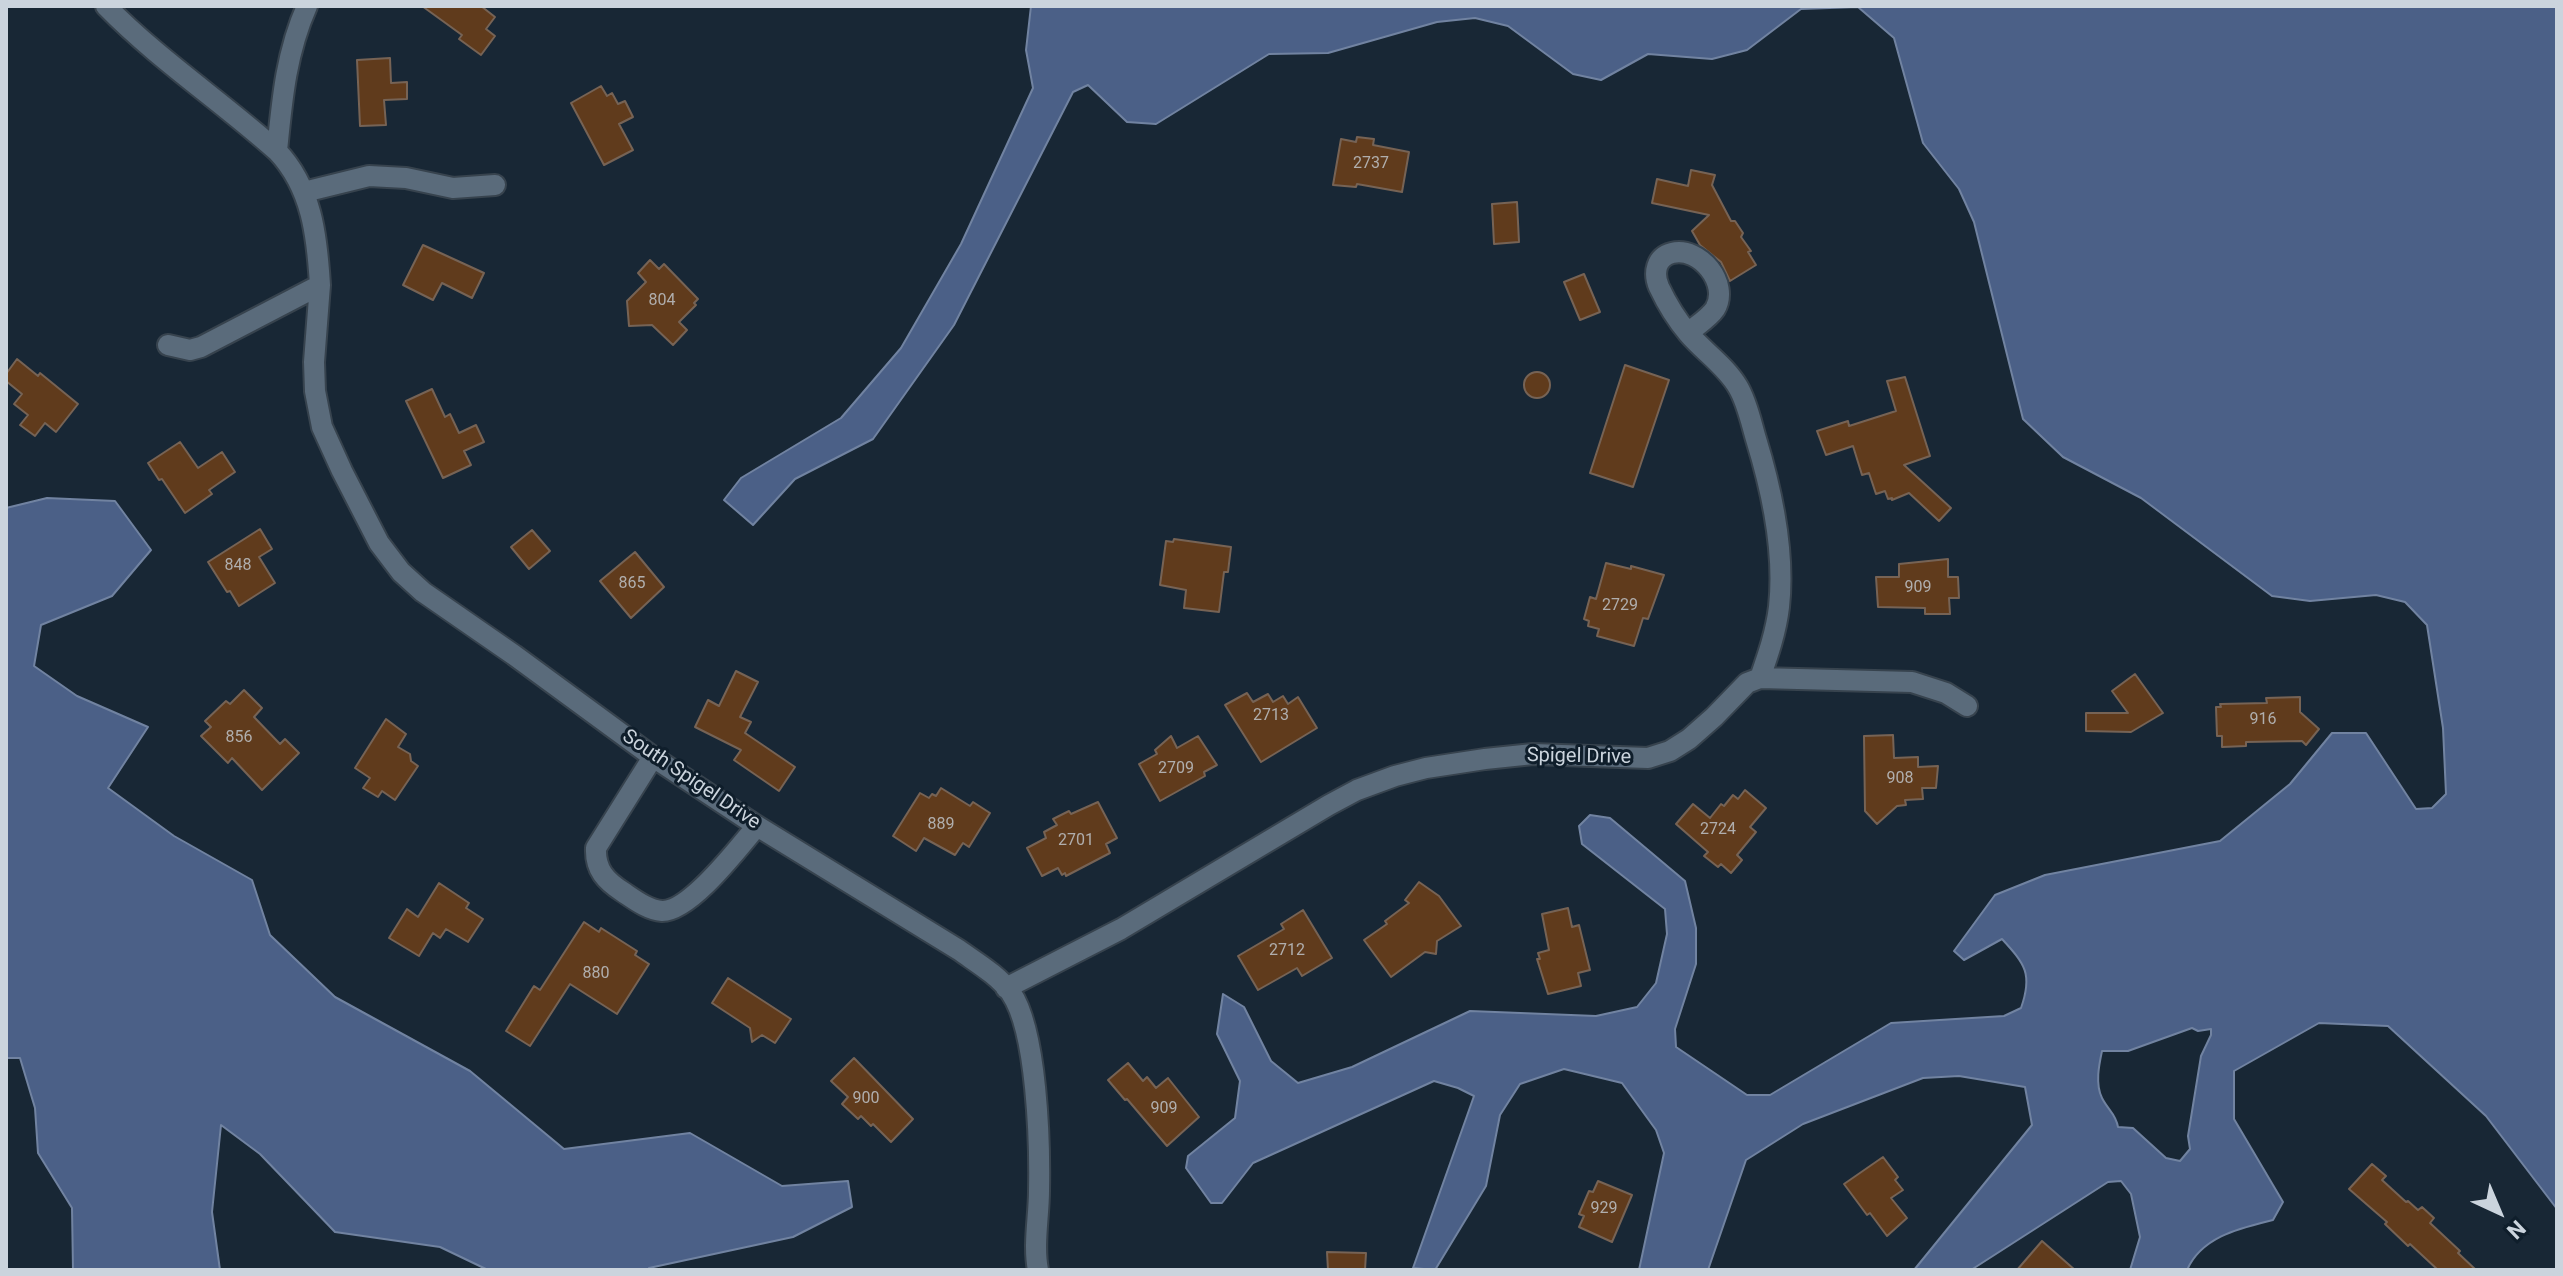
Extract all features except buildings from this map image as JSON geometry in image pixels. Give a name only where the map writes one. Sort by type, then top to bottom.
[{"type":"street","name":"South Spigel Drive","points":[[106,6],[186,79],[277,151],[298,177],[318,244],[320,285],[314,362],[315,391],[322,427],[379,543],[401,572],[423,592],[653,757],[757,826],[959,950],[985,968],[1012,995],[1030,1043],[1038,1140],[1038,1270]]},
{"type":"street","points":[[277,151],[283,83],[307,6]]},
{"type":"street","points":[[304,192],[369,176],[406,178],[453,188],[495,185]]},
{"type":"street","points":[[168,345],[190,350],[201,347],[320,285]]},
{"type":"street","points":[[1688,333],[1738,387],[1746,404],[1766,474],[1780,571],[1772,644],[1760,678],[1912,682],[1946,693],[1967,706]]},
{"type":"street","name":"Spigel Drive","points":[[1006,988],[1121,929],[1357,790],[1426,768],[1533,754],[1648,758],[1670,751],[1689,739],[1747,683],[1760,678]]},
{"type":"street","points":[[653,757],[596,848],[596,861],[601,874],[621,891],[650,908],[672,910],[684,904],[722,867],[757,826]]},
{"type":"water","points":[[1031,6],[2557,6],[2557,1209],[2486,1116],[2388,1026],[2319,1023],[2234,1071],[2234,1119],[2283,1202],[2273,1220],[2236,1230],[2212,1241],[2194,1258],[2187,1270],[2130,1270],[2140,1237],[2131,1194],[2121,1181],[2108,1182],[1971,1270],[1914,1270],[2032,1125],[2025,1087],[1959,1076],[1923,1078],[1803,1124],[1746,1160],[1708,1270],[1639,1270],[1664,1153],[1656,1130],[1622,1083],[1564,1069],[1520,1084],[1500,1115],[1486,1186],[1435,1270],[1413,1268],[1474,1096],[1458,1088],[1434,1081],[1253,1163],[1222,1203],[1211,1203],[1186,1168],[1188,1156],[1235,1118],[1240,1081],[1217,1034],[1223,994],[1244,1007],[1271,1061],[1298,1083],[1352,1067],[1470,1011],[1596,1016],[1637,1007],[1656,983],[1667,934],[1665,909],[1582,844],[1579,826],[1590,815],[1610,818],[1685,881],[1696,928],[1696,964],[1675,1029],[1676,1047],[1747,1095],[1770,1095],[1891,1023],[2004,1016],[2021,1008],[2025,996],[2025,970],[2002,939],[1964,960],[1954,951],[1995,895],[2045,875],[2220,841],[2290,784],[2332,733],[2366,733],[2416,809],[2432,808],[2446,794],[2443,728],[2427,625],[2405,602],[2376,595],[2310,601],[2272,596],[2141,498],[2063,457],[2023,419],[1974,222],[1959,189],[1923,143],[1894,38],[1858,7],[1801,9],[1747,50],[1712,59],[1648,54],[1601,80],[1573,74],[1508,26],[1475,18],[1437,22],[1328,53],[1269,54],[1156,124],[1127,122],[1088,85],[1073,92],[954,325],[873,439],[795,479],[753,525],[724,500],[741,478],[841,418],[901,348],[961,244],[1033,88],[1026,50]],"holes":[[[2192,1028],[2198,1031],[2211,1029],[2211,1035],[2201,1056],[2188,1136],[2190,1149],[2180,1161],[2166,1158],[2133,1128],[2118,1127],[2100,1093],[2099,1068],[2102,1051],[2128,1051]]]},
{"type":"water","points":[[47,498],[115,501],[151,550],[112,596],[41,625],[34,666],[77,696],[148,727],[108,788],[174,836],[252,880],[270,935],[335,997],[470,1071],[564,1149],[690,1133],[782,1186],[848,1181],[852,1207],[793,1237],[649,1270],[488,1270],[440,1247],[335,1232],[260,1154],[221,1125],[212,1212],[220,1270],[73,1270],[72,1208],[38,1153],[35,1108],[20,1058],[6,1058],[6,508]]}]
